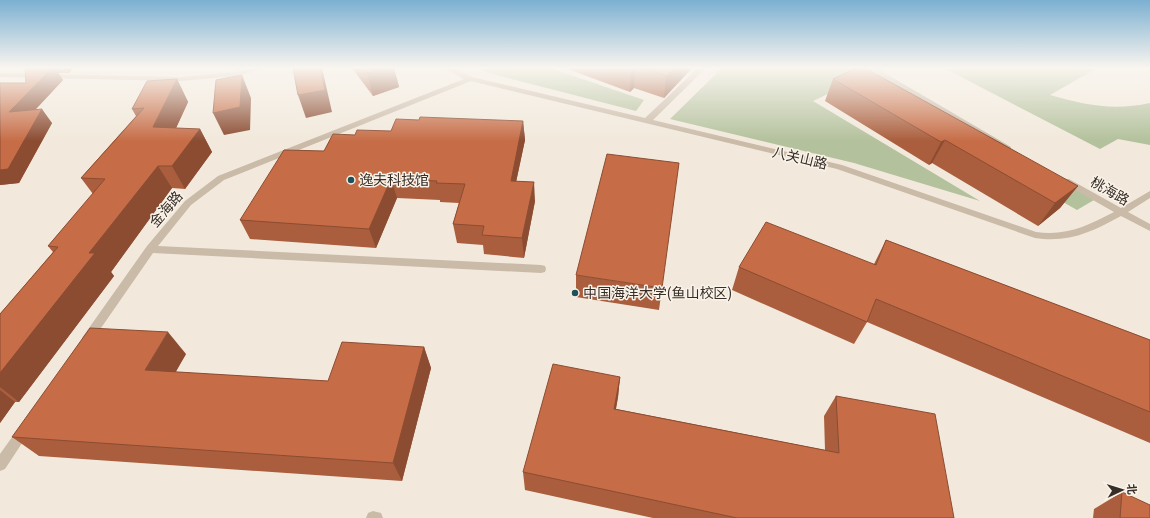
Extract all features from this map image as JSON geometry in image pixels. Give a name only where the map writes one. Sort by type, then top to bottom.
[{"type":"lane","name":"金海路","points":[[82,347],[150,249],[188,203],[221,178],[435,92]]},
{"type":"lane","name":"八关山路","points":[[528,92],[839,167],[1035,235],[1058,237],[1075,233],[1122,212],[1150,194]]},
{"type":"lane","points":[[647,121],[678,92]]},
{"type":"lane","points":[[912,92],[1013,150]]},
{"type":"lane","name":"桃海路","points":[[1060,177],[1150,228]]},
{"type":"lane","points":[[150,249],[541,269]]},
{"type":"lane","points":[[0,465],[28,425]]},
{"type":"green space","points":[[563,92],[621,92],[644,100],[636,111]]},
{"type":"green space","points":[[697,92],[832,92],[813,101],[980,201],[854,163],[670,119]]},
{"type":"green space","points":[[871,92],[905,92],[1094,200],[1077,210]]},
{"type":"green space","points":[[991,92],[1055,92],[1050,95],[1076,102],[1111,107],[1124,107],[1150,103],[1150,145],[1118,139],[1100,149]]},
{"type":"building","points":[[0,92],[28,92],[9,112],[42,109],[8,169],[0,170]]},
{"type":"building","points":[[141,92],[170,92],[153,127],[200,129],[172,166],[158,166],[89,253],[95,253],[0,373],[0,314],[58,247],[48,246],[105,179],[81,178],[144,108],[132,109]]},
{"type":"building","points":[[215,92],[241,92],[240,107],[213,113]]},
{"type":"building","points":[[297,92],[313,92],[298,95]]},
{"type":"building","points":[[856,92],[909,92],[1078,186],[1055,203],[945,140],[941,142]]},
{"type":"building","name":"逸夫科技馆","points":[[420,117],[523,121],[511,181],[534,182],[522,238],[482,235],[484,226],[453,224],[465,184],[436,183],[437,181],[391,179],[369,229],[240,220],[284,150],[324,151],[333,134],[355,135],[357,130],[391,131],[396,119],[419,120]]},
{"type":"building","points":[[607,154],[679,163],[662,288],[576,275]]},
{"type":"building","points":[[766,222],[876,265],[886,240],[1150,340],[1150,412],[876,299],[867,322],[739,267]]},
{"type":"building","points":[[90,328],[168,332],[145,370],[328,381],[342,342],[424,347],[393,463],[12,437]]},
{"type":"building","points":[[553,364],[620,377],[614,409],[839,453],[836,396],[935,414],[954,518],[737,518],[523,472]]},
{"type":"building","points":[[1122,492],[1150,505],[1150,518],[1120,518]]},
{"type":"place","name":"逸夫科技馆","points":[[351,180]]},
{"type":"place","name":"中国海洋大学(鱼山校区)","points":[[575,293]]}]
